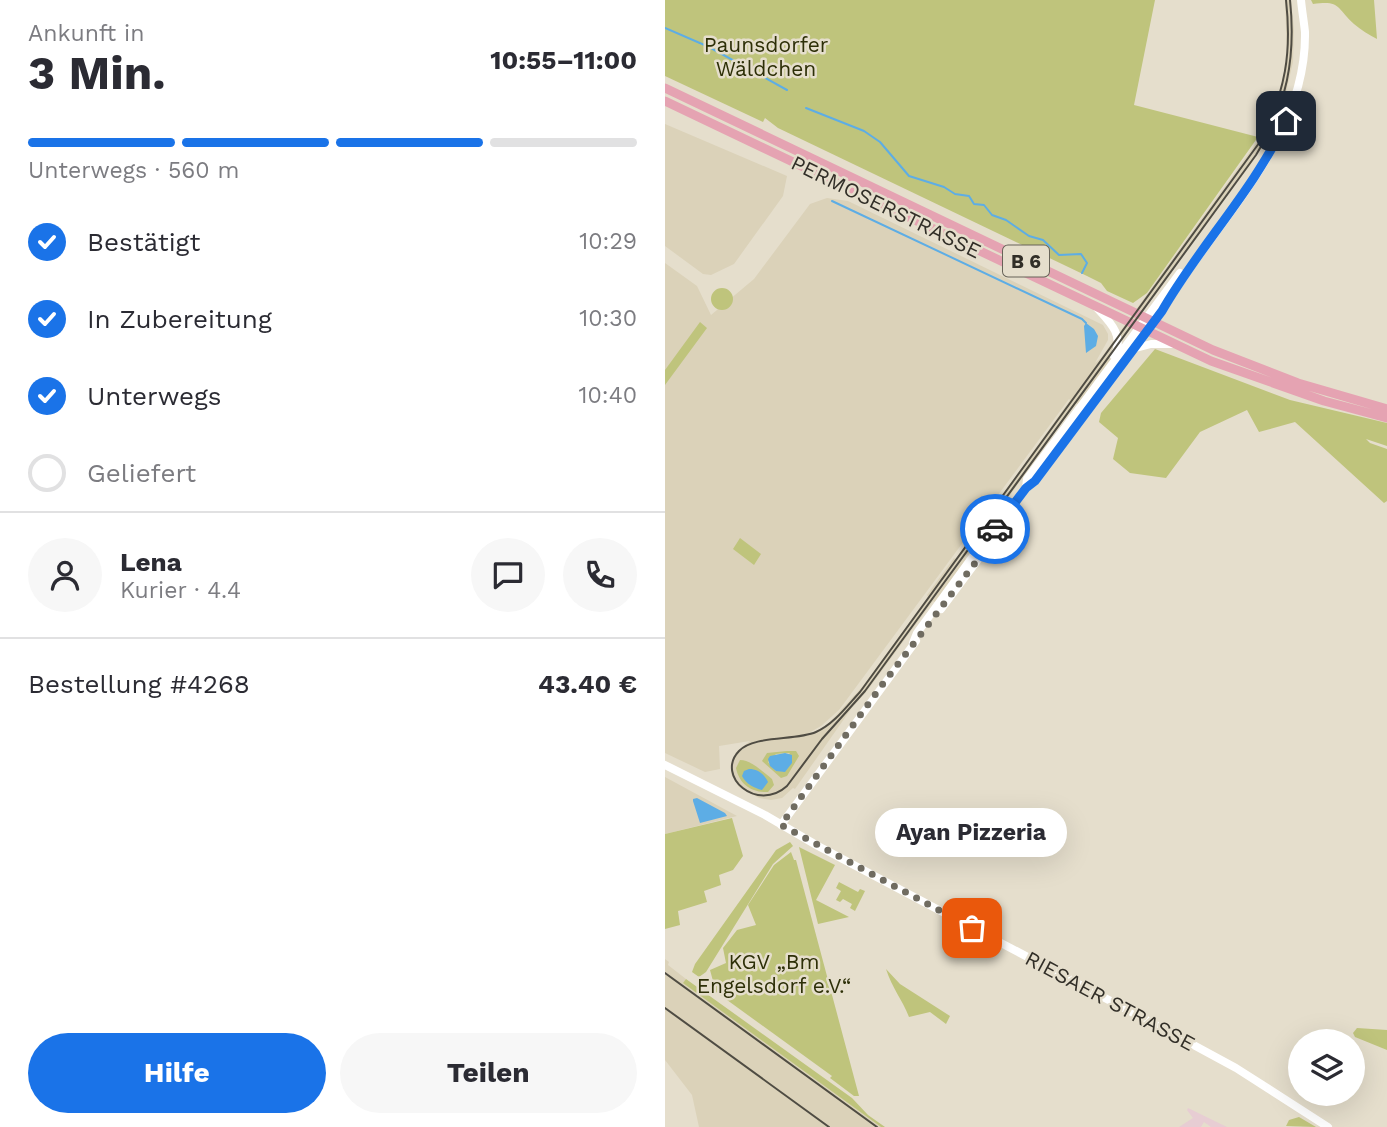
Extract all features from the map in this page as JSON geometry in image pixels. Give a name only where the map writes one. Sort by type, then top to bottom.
[{"type":"main road","points":[[1026,488],[1027,479],[1106,371],[1149,320],[1186,265],[1205,245],[1268,156],[1296,94],[1305,32],[1301,0]]},
{"type":"main road","name":"PERMOSERSTRASSE","points":[[665,88],[1149,320]]},
{"type":"main road","name":"PERMOSERSTRASSE","points":[[665,101],[1141,330]]},
{"type":"main road","points":[[1097,308],[1114,327],[1118,342],[1117,352],[1106,371]]},
{"type":"main road","name":"B 6","points":[[1149,320],[1213,350],[1298,383],[1387,409]]},
{"type":"main road","points":[[781,825],[913,643],[944,594],[1026,488],[1035,481],[1132,349],[1141,330]]},
{"type":"main road","name":"B 6","points":[[1141,330],[1246,376],[1387,418]]},
{"type":"main road","points":[[1132,349],[1151,344],[1172,344]]},
{"type":"main road","name":"RIESAER STRASSE","points":[[665,765],[1212,1055],[1328,1127]]},
{"type":"shaded area","points":[[1285,0],[1291,0],[1293,62],[1284,101],[1268,137],[1112,353],[1109,358],[1111,359],[1078,405],[1076,403],[965,558],[968,561],[937,603],[933,601],[851,709],[795,789],[782,798],[771,800],[759,798],[739,787],[731,774],[731,764],[736,752],[750,741],[719,746],[720,769],[705,772],[665,753],[665,263],[697,286],[711,315],[754,279],[810,204],[827,198],[848,201],[1103,325],[1108,340],[1095,363],[1262,135],[1279,97],[1287,57]],"holes":[[[1070,400],[863,686],[827,725],[819,731],[807,734],[839,710]]]},
{"type":"shaded area","points":[[665,124],[787,176],[783,196],[734,264],[711,275],[703,274],[665,246]]},
{"type":"shaded area","points":[[665,777],[737,816],[665,834]]},
{"type":"shaded area","points":[[665,959],[669,962],[668,965],[686,979],[684,983],[881,1127],[699,1127],[692,1095],[665,1060]]},
{"type":"shaded area","points":[[1188,1108],[1227,1127],[1211,1127],[1204,1122],[1201,1127],[1179,1127],[1193,1118]]},
{"type":"green space","name":"Paunsdorfer Wäldchen","points":[[665,0],[1155,0],[1134,105],[1258,137],[1147,293],[1133,303],[1107,291],[1101,283],[778,128],[765,118],[763,122],[665,76]]},
{"type":"green space","points":[[1311,0],[1374,0],[1377,39],[1357,26],[1337,6],[1328,3],[1313,4]]},
{"type":"green space","points":[[722,288],[730,291],[733,299],[730,307],[722,310],[714,307],[711,299],[714,291]]},
{"type":"green space","points":[[700,322],[707,328],[665,385],[665,370]]},
{"type":"green space","points":[[1155,349],[1290,400],[1387,423],[1387,446],[1366,439],[1387,449],[1387,501],[1384,503],[1295,422],[1259,432],[1247,410],[1200,432],[1166,478],[1130,473],[1113,459],[1118,438],[1099,422],[1101,413]]},
{"type":"green space","points":[[740,538],[761,554],[754,565],[733,549]]},
{"type":"green space","points":[[796,751],[799,756],[787,776],[781,778],[762,761],[767,753]],"holes":[[[790,753],[776,771],[768,762],[776,754]]]},
{"type":"green space","points":[[740,760],[753,764],[772,779],[774,785],[768,792],[757,791],[743,783],[736,768]]},
{"type":"green space","points":[[732,818],[743,856],[733,870],[719,875],[721,885],[704,891],[707,902],[678,911],[680,925],[665,929],[665,834]]},
{"type":"green space","points":[[790,842],[793,846],[773,864],[706,972],[699,977],[692,972],[695,964],[776,850]]},
{"type":"green space","points":[[799,847],[835,865],[816,900],[849,917],[818,924]]},
{"type":"green space","name":"KGV „Bm Engelsdorf e.V.“","points":[[791,852],[796,860],[859,1096],[854,1096],[830,1078],[832,1076],[716,992],[710,970],[726,963],[723,948],[737,930],[756,925],[748,905],[774,865]]},
{"type":"green space","points":[[839,882],[858,892],[860,889],[865,891],[855,911],[850,908],[852,904],[843,899],[840,902],[836,900],[841,891],[836,888]]},
{"type":"green space","points":[[886,969],[900,984],[950,1016],[946,1024],[930,1012],[909,1017]]},
{"type":"green space","points":[[686,979],[852,1098],[868,1115],[885,1127],[881,1127],[683,983]]},
{"type":"green space","points":[[1357,1028],[1387,1030],[1387,1050],[1365,1041],[1365,1029]]},
{"type":"green space","points":[[1299,1117],[1316,1127],[1286,1126],[1289,1120]]},
{"type":"water","points":[[1086,323],[1098,336],[1096,346],[1086,353],[1084,326]]},
{"type":"water","points":[[785,753],[792,755],[792,763],[785,772],[776,771],[770,766],[768,759],[770,756]]},
{"type":"water","points":[[749,769],[763,774],[768,782],[762,790],[751,785],[742,776],[744,771]]},
{"type":"water","points":[[697,798],[727,816],[700,823],[693,801]]},
{"type":"waterway","points":[[665,28],[709,47],[787,90]]},
{"type":"waterway","points":[[806,108],[864,131],[880,142],[909,176],[944,187],[955,194],[969,196],[974,204],[984,205],[992,215],[1006,220],[1029,236],[1043,240],[1059,255],[1081,254],[1087,263],[1082,273]]},
{"type":"waterway","points":[[832,201],[1086,323]]},
{"type":"tram line","points":[[1286,0],[1288,38],[1285,71],[1262,139],[860,692],[823,729],[797,737],[764,740],[739,751],[733,761],[732,771],[743,788],[763,795],[775,793],[787,786],[822,739],[865,691],[1256,155],[1275,118],[1287,80],[1292,41],[1290,0]]},
{"type":"railway","points":[[665,973],[877,1127]]},
{"type":"railway","points":[[665,1008],[829,1127]]},
{"type":"way so far","points":[[972,928],[781,825],[913,643],[982,554],[985,543],[995,529]]},
{"type":"place","name":"Ayan Pizzeria","points":[[972,928]]},
{"type":"route","points":[[995,529],[1026,488],[1035,481],[1162,311],[1268,156],[1286,121]]}]
